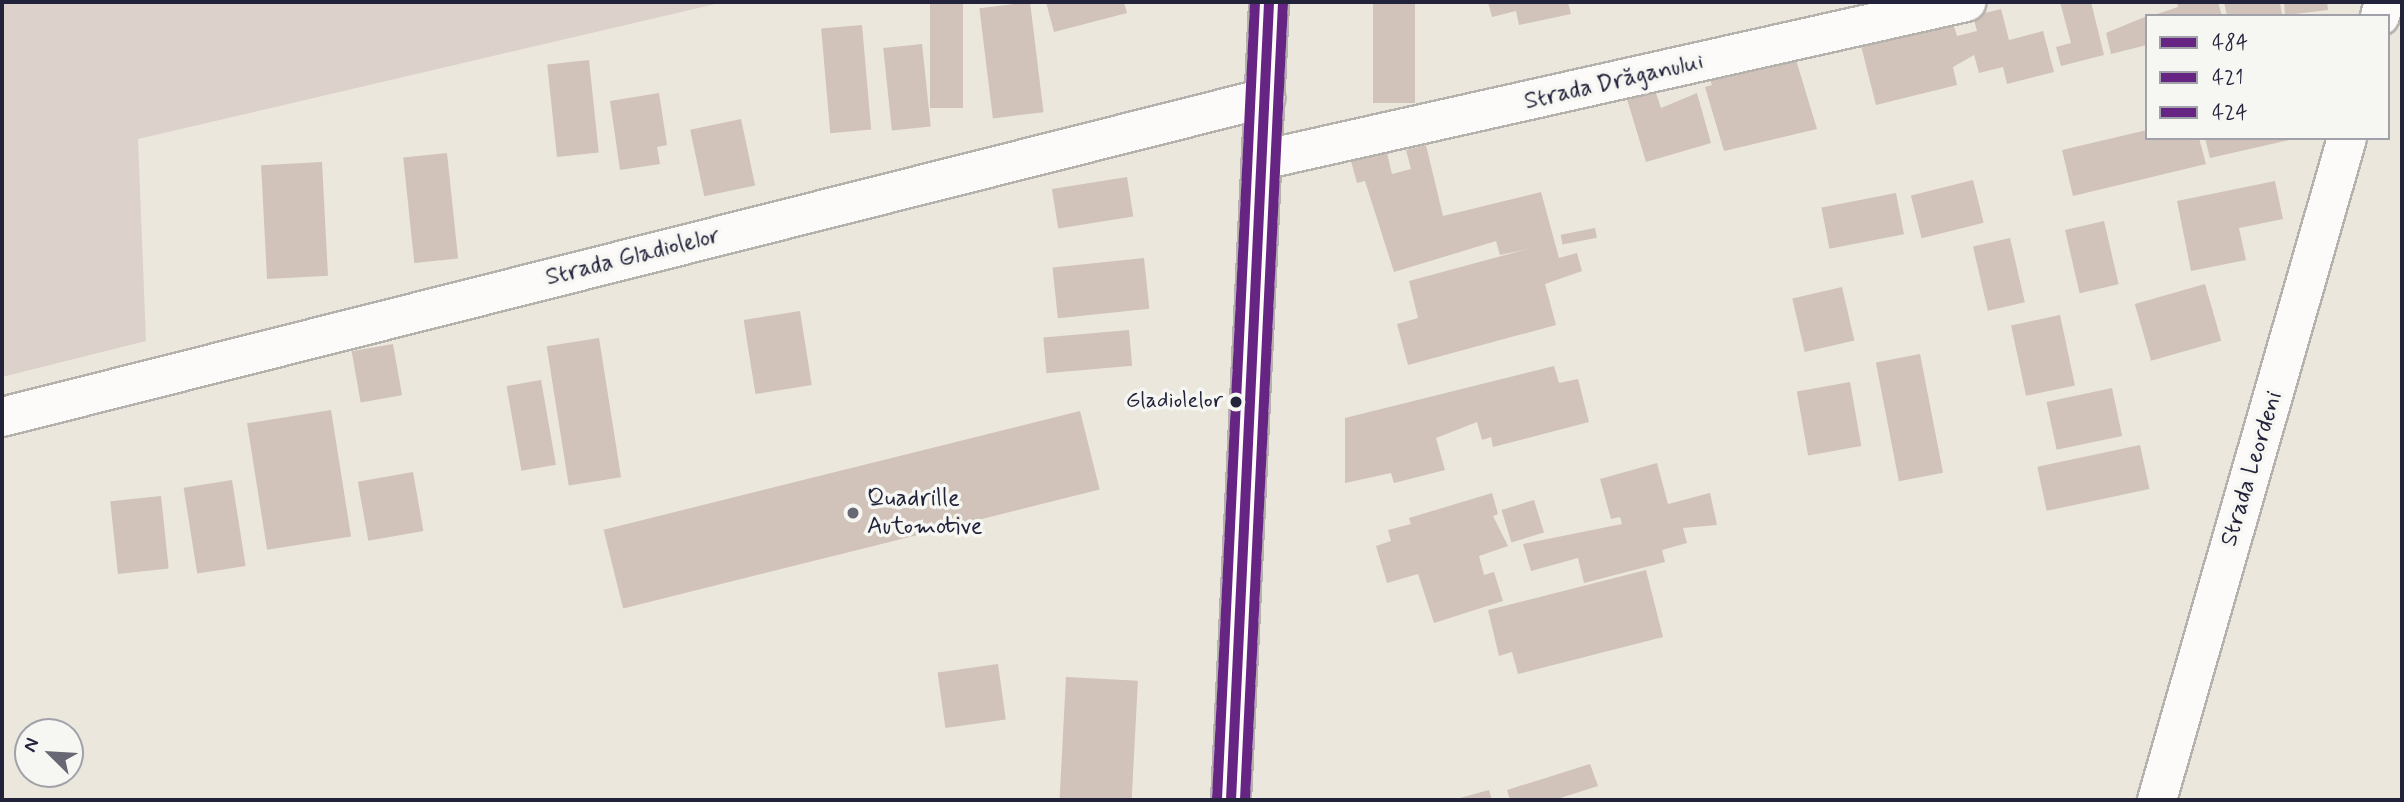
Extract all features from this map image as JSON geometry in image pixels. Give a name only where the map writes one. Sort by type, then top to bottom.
[{"type":"street","points":[[1231,800],[1269,2]]},
{"type":"street","name":"Strada Drăganului","points":[[1262,160],[1966,2]]},
{"type":"street","name":"Strada Gladiolelor","points":[[2,417],[1265,97]]},
{"type":"street","name":"Strada Leordeni","points":[[2157,800],[2346,140]]},
{"type":"shaded area","points":[[2,2],[724,2],[138,139],[146,341],[2,377]]},
{"type":"building","points":[[930,2],[963,2],[963,108],[930,108]]},
{"type":"building","points":[[1030,2],[1044,112],[993,118],[979,8]]},
{"type":"building","points":[[1046,2],[1124,2],[1127,13],[1054,32]]},
{"type":"building","points":[[1373,2],[1415,2],[1415,103],[1373,103]]},
{"type":"building","points":[[1488,2],[1568,2],[1571,14],[1519,25],[1516,11],[1492,17]]},
{"type":"building","points":[[2060,2],[2091,2],[2104,55],[2061,66],[2056,47],[2071,43]]},
{"type":"building","points":[[2177,2],[2218,2],[2221,14],[2157,14],[2178,7]]},
{"type":"building","points":[[2224,2],[2280,2],[2282,14],[2227,14]]},
{"type":"building","points":[[2284,2],[2327,2],[2328,10],[2285,14]]},
{"type":"building","points":[[2001,9],[2009,40],[2043,31],[2054,72],[2007,84],[2003,67],[1979,73],[1974,55],[1953,67],[1957,85],[1876,105],[1858,34],[1952,20],[1957,36],[1977,31],[1973,16]]},
{"type":"building","points":[[2145,17],[2145,46],[2111,54],[2106,33]]},
{"type":"building","points":[[862,25],[871,130],[830,133],[821,29]]},
{"type":"building","points":[[922,44],[931,127],[892,131],[883,48]]},
{"type":"building","points":[[1793,50],[1817,129],[1724,151],[1705,87],[1712,85],[1708,75]]},
{"type":"building","points":[[589,60],[599,152],[557,157],[547,64]]},
{"type":"building","points":[[1655,90],[1661,108],[1697,93],[1711,143],[1646,162],[1627,99]]},
{"type":"building","points":[[659,93],[667,145],[657,147],[660,164],[620,170],[610,101]]},
{"type":"building","points":[[741,119],[755,186],[704,196],[690,130]]},
{"type":"building","points":[[2145,130],[2145,140],[2200,140],[2206,164],[2073,196],[2062,150]]},
{"type":"building","points":[[2206,140],[2290,140],[2210,158]]},
{"type":"building","points":[[1426,145],[1443,216],[1541,192],[1559,258],[1577,253],[1582,271],[1545,284],[1556,325],[1408,365],[1397,324],[1418,318],[1409,281],[1531,248],[1500,255],[1496,241],[1394,272],[1365,181],[1357,183],[1351,161],[1387,153],[1392,174],[1411,169],[1406,150]]},
{"type":"building","points":[[447,153],[458,258],[414,263],[403,158]]},
{"type":"building","points":[[322,162],[328,276],[267,279],[261,165]]},
{"type":"building","points":[[1127,177],[1133,217],[1058,228],[1052,189]]},
{"type":"building","points":[[1973,180],[1984,223],[1922,238],[1911,195]]},
{"type":"building","points":[[2275,181],[2283,219],[2239,228],[2246,260],[2191,271],[2177,201]]},
{"type":"building","points":[[1896,193],[1904,234],[1829,249],[1821,208]]},
{"type":"building","points":[[2104,221],[2119,284],[2080,293],[2065,230]]},
{"type":"building","points":[[1595,228],[1597,238],[1563,244],[1561,235]]},
{"type":"building","points":[[2010,238],[2025,302],[1988,311],[1973,247]]},
{"type":"building","points":[[1144,258],[1149,309],[1058,318],[1053,268]]},
{"type":"building","points":[[2205,284],[2221,341],[2151,361],[2135,304]]},
{"type":"building","points":[[1842,287],[1854,341],[1805,352],[1792,298]]},
{"type":"building","points":[[800,311],[812,385],[755,394],[744,320]]},
{"type":"building","points":[[2060,315],[2075,385],[2026,396],[2011,325]]},
{"type":"building","points":[[1129,330],[1132,366],[1046,373],[1043,337]]},
{"type":"building","points":[[599,338],[621,477],[569,486],[547,346]]},
{"type":"building","points":[[393,344],[402,395],[361,403],[352,351]]},
{"type":"building","points":[[1920,354],[1943,473],[1899,481],[1876,363]]},
{"type":"building","points":[[1554,366],[1559,383],[1578,379],[1589,422],[1493,447],[1491,437],[1482,440],[1477,422],[1436,438],[1445,470],[1394,483],[1391,473],[1345,483],[1345,418]]},
{"type":"building","points":[[541,380],[556,465],[521,471],[507,386]]},
{"type":"building","points":[[1850,382],[1861,446],[1808,455],[1797,391]]},
{"type":"building","points":[[2112,388],[2122,436],[2057,450],[2046,402]]},
{"type":"building","points":[[331,410],[351,536],[267,550],[247,423]]},
{"type":"building","name":"Quadrille Automotive","points":[[1080,411],[1100,490],[623,608],[604,530]]},
{"type":"building","points":[[2140,445],[2149,489],[2047,511],[2037,467]]},
{"type":"building","points":[[1657,463],[1668,504],[1710,493],[1717,525],[1683,528],[1687,543],[1662,550],[1665,562],[1584,583],[1578,558],[1531,571],[1523,544],[1622,524],[1620,517],[1611,519],[1600,479]]},
{"type":"building","points":[[413,472],[423,531],[368,541],[358,482]]},
{"type":"building","points":[[232,480],[246,566],[197,574],[184,488]]},
{"type":"building","points":[[1492,493],[1498,514],[1493,516],[1508,546],[1479,556],[1484,575],[1494,572],[1503,601],[1434,623],[1418,574],[1387,583],[1376,546],[1391,541],[1388,530],[1411,524],[1409,518]]},
{"type":"building","points":[[161,496],[169,569],[118,574],[110,501]]},
{"type":"building","points":[[1534,500],[1544,533],[1511,542],[1501,510]]},
{"type":"building","points":[[1646,570],[1663,637],[1518,674],[1512,652],[1499,656],[1488,610]]},
{"type":"building","points":[[998,664],[1006,719],[945,728],[938,672]]},
{"type":"building","points":[[1066,677],[1138,681],[1132,800],[1060,800]]},
{"type":"building","points":[[1590,764],[1598,786],[1554,800],[1510,800],[1507,790]]},
{"type":"building","points":[[1489,790],[1492,800],[1456,800],[1456,799]]},
{"type":"transit line","name":"424","points":[[1217,799],[1255,2]]},
{"type":"transit line","name":"484","points":[[1231,800],[1269,2]]},
{"type":"transit line","name":"421","points":[[1245,800],[1283,3]]},
{"type":"place","name":"Gladiolelor","points":[[1236,402]]},
{"type":"place","name":"Quadrille Automotive","points":[[853,513]]}]
